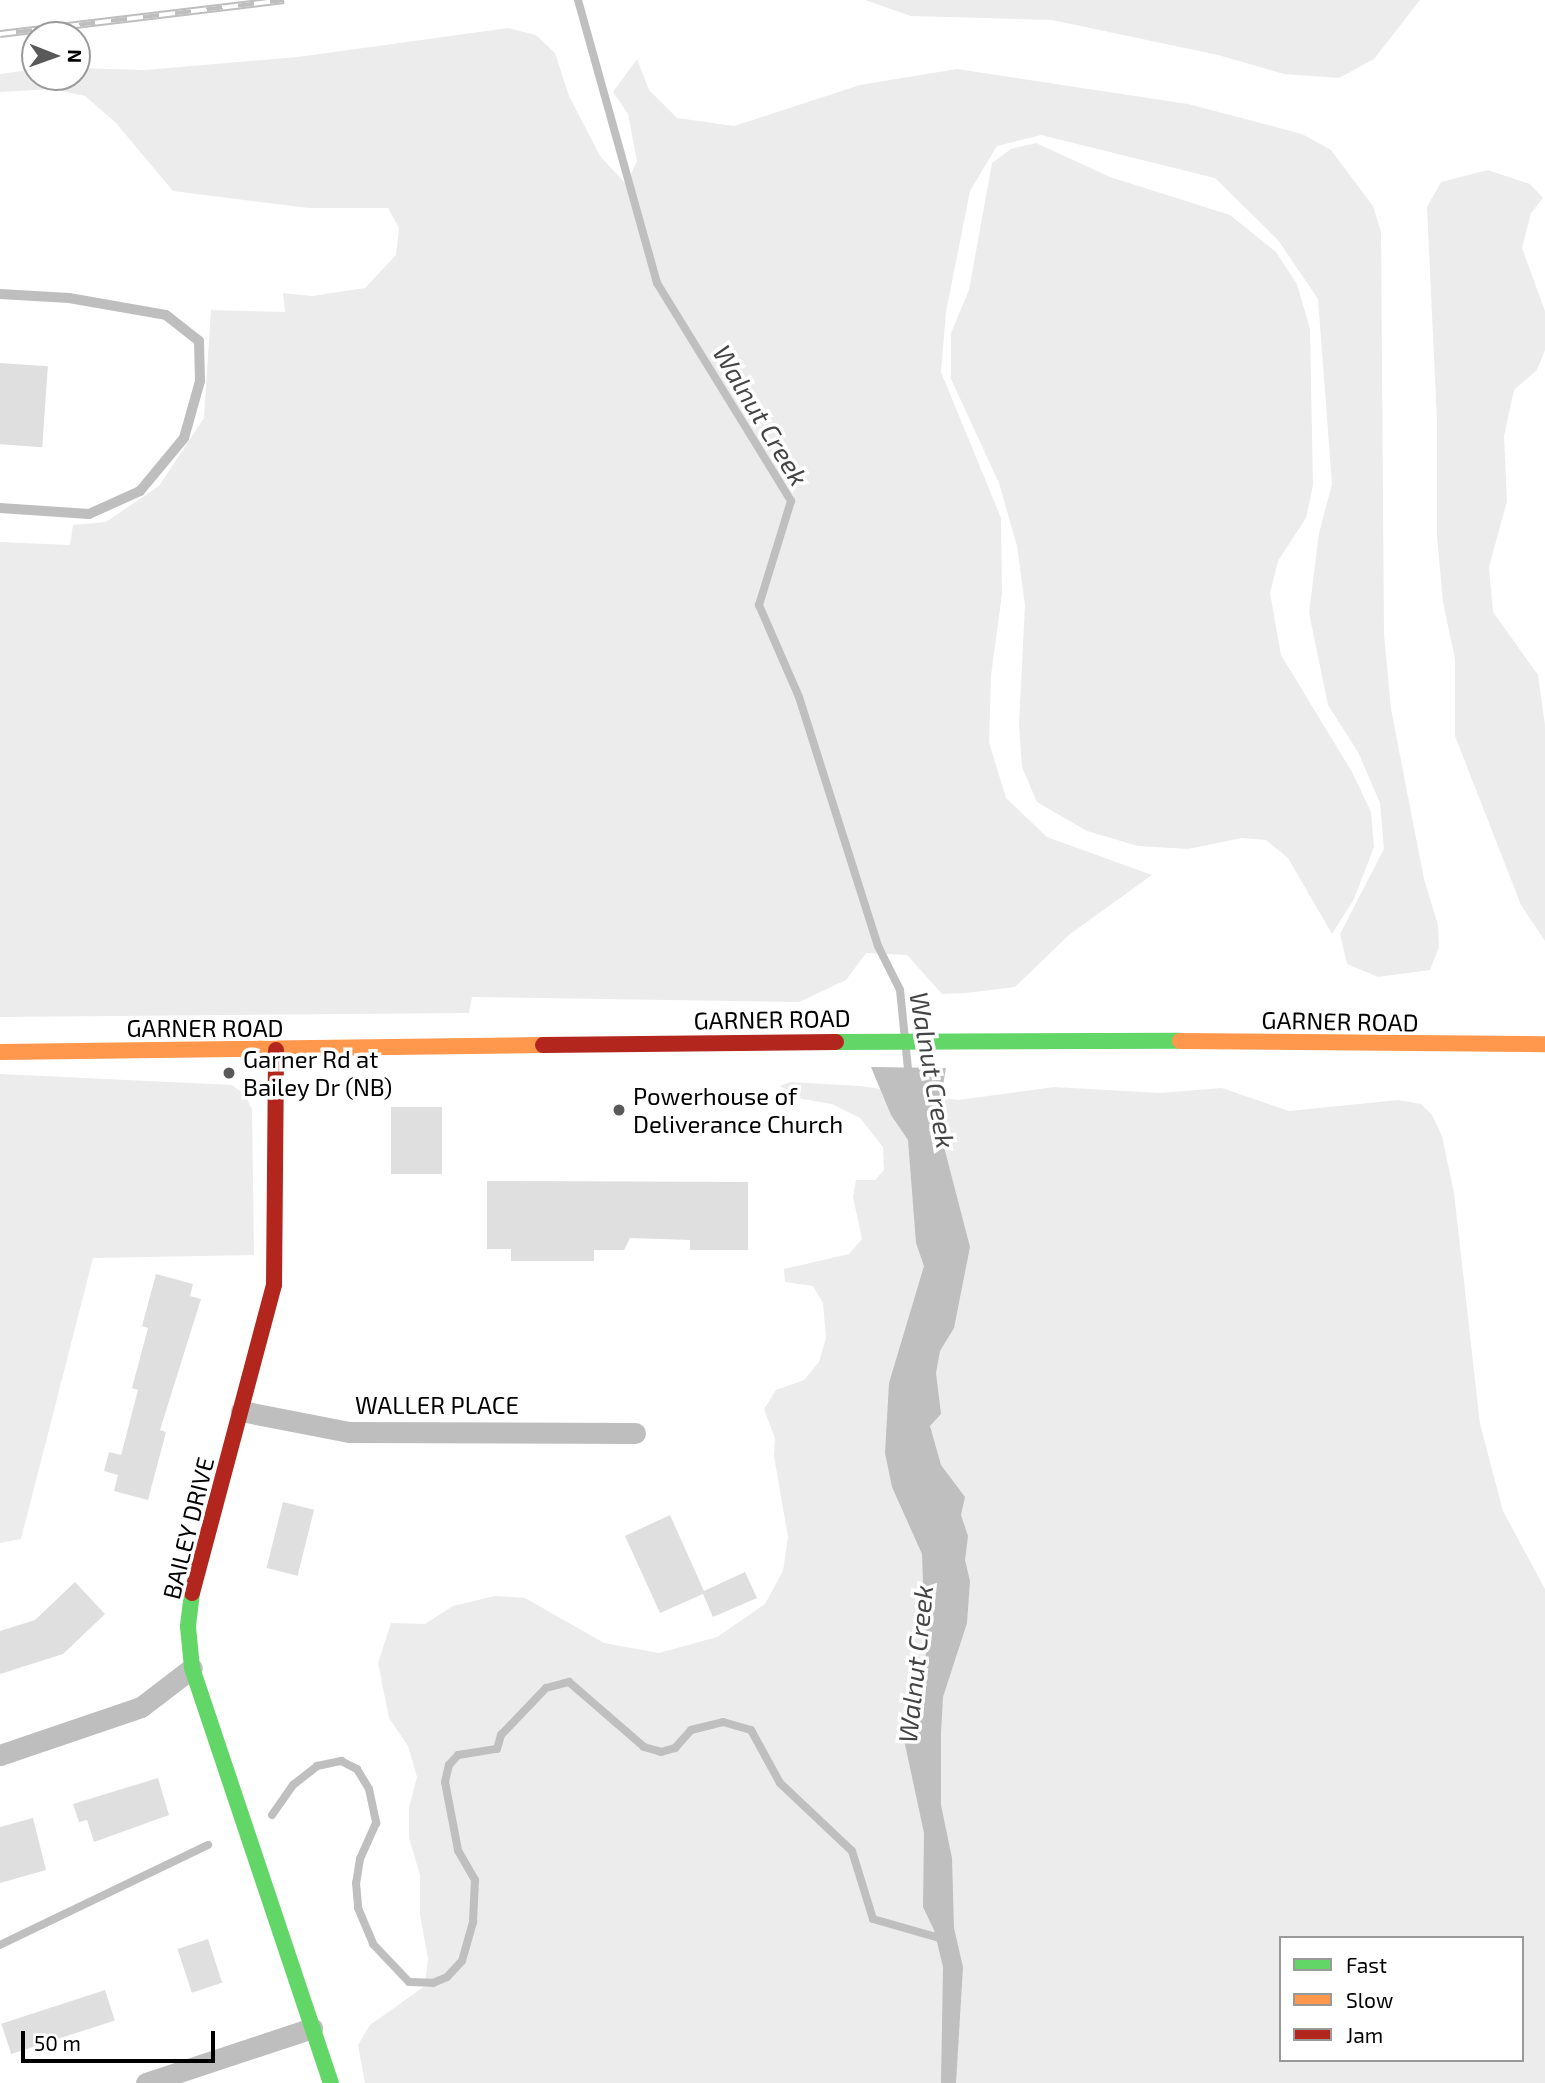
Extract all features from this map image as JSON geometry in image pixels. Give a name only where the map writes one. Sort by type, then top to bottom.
[{"type":"main road","name":"GARNER ROAD","points":[[0,1052],[975,1040],[1545,1044]]},
{"type":"main road","name":"BAILEY DRIVE","points":[[275,1050],[278,1245],[271,1297],[194,1582],[188,1627],[192,1668],[331,2083]]},
{"type":"street","name":"WALLER PLACE","points":[[241,1411],[348,1432],[635,1433]]},
{"type":"street","points":[[0,1755],[141,1707],[192,1668]]},
{"type":"street","points":[[146,2083],[312,2028]]},
{"type":"lane","points":[[0,295],[69,298],[166,315],[199,341],[200,381],[184,438],[140,491],[89,514],[0,508]]},
{"type":"shaded area","points":[[865,0],[1420,0],[1374,59],[1339,78],[1284,74],[1218,55],[1052,20],[911,16]]},
{"type":"shaded area","points":[[508,28],[536,35],[555,53],[569,96],[600,156],[626,184],[637,161],[628,114],[613,92],[637,59],[649,90],[677,118],[734,126],[860,85],[957,69],[1188,104],[1302,134],[1331,150],[1373,206],[1381,232],[1384,634],[1391,709],[1424,879],[1438,925],[1439,947],[1430,970],[1378,977],[1347,964],[1340,934],[1384,849],[1380,803],[1358,752],[1328,705],[1309,613],[1319,533],[1332,484],[1318,299],[1278,240],[1215,178],[1041,135],[997,146],[970,191],[946,312],[941,372],[1001,518],[1002,594],[991,676],[989,742],[1006,798],[1047,837],[1152,875],[1070,934],[1015,987],[942,994],[907,955],[866,953],[846,980],[799,1002],[472,997],[469,1013],[0,1017],[0,542],[70,545],[73,525],[106,522],[159,486],[204,418],[211,310],[285,312],[283,293],[312,296],[365,288],[396,255],[399,228],[388,208],[309,208],[173,191],[116,123],[85,96],[61,91],[91,91],[91,68],[145,70],[298,57]]},
{"type":"shaded area","points":[[21,71],[21,91],[0,92],[0,74]]},
{"type":"shaded area","points":[[1036,143],[1110,177],[1230,215],[1276,252],[1297,284],[1310,329],[1313,485],[1306,518],[1278,561],[1270,593],[1281,655],[1352,772],[1371,812],[1374,847],[1354,899],[1332,934],[1288,858],[1266,840],[1242,838],[1188,849],[1138,846],[1087,831],[1037,802],[1022,767],[1019,724],[1025,605],[1017,546],[999,483],[951,379],[951,333],[969,290],[992,163],[1011,149]]},
{"type":"shaded area","points":[[1488,170],[1530,184],[1543,198],[1531,213],[1522,248],[1545,311],[1545,350],[1537,370],[1514,390],[1504,436],[1507,501],[1489,567],[1493,612],[1538,675],[1545,725],[1545,941],[1521,905],[1455,736],[1455,659],[1443,602],[1437,537],[1437,421],[1427,207],[1441,182]]},
{"type":"shaded area","points":[[0,1074],[232,1085],[245,1095],[252,1109],[254,1255],[93,1258],[21,1539],[0,1543]]},
{"type":"shaded area","points":[[790,1082],[860,1086],[958,1100],[1054,1087],[1160,1093],[1222,1088],[1289,1111],[1398,1100],[1421,1104],[1432,1115],[1442,1136],[1454,1193],[1480,1424],[1503,1511],[1545,1589],[1545,2083],[365,2083],[358,2045],[370,2025],[425,1986],[428,1958],[420,1915],[420,1875],[409,1838],[409,1808],[417,1777],[408,1746],[389,1718],[378,1663],[391,1623],[425,1624],[453,1606],[495,1596],[525,1598],[604,1643],[659,1653],[717,1637],[765,1604],[783,1571],[788,1537],[774,1456],[775,1438],[764,1409],[776,1390],[804,1380],[819,1362],[826,1338],[823,1303],[813,1286],[785,1282],[784,1269],[849,1254],[862,1239],[853,1197],[856,1180],[875,1180],[884,1170],[883,1147],[860,1118],[832,1104],[802,1099],[780,1086]]},
{"type":"water","points":[[871,1067],[946,1068],[937,1120],[970,1247],[954,1328],[940,1351],[936,1373],[941,1414],[930,1426],[941,1465],[965,1497],[961,1515],[968,1536],[965,1560],[970,1581],[967,1623],[943,1697],[941,1733],[941,1805],[952,1858],[954,1928],[963,1967],[956,2083],[941,2083],[943,1967],[934,1930],[923,1907],[924,1833],[903,1735],[926,1661],[922,1554],[892,1487],[885,1453],[889,1383],[924,1266],[916,1243],[908,1140],[891,1115]]},
{"type":"building","points":[[0,363],[48,366],[42,447],[0,444]]},
{"type":"building","points":[[391,1107],[442,1107],[442,1174],[391,1174]]},
{"type":"building","points":[[487,1181],[748,1182],[748,1250],[690,1250],[690,1240],[630,1238],[624,1250],[594,1250],[594,1261],[511,1261],[511,1249],[487,1249]]},
{"type":"building","points":[[156,1274],[193,1284],[190,1296],[201,1299],[160,1430],[166,1432],[148,1500],[114,1491],[118,1475],[104,1471],[109,1452],[121,1455],[138,1390],[132,1388],[148,1328],[142,1326]]},
{"type":"building","points":[[283,1502],[314,1510],[298,1576],[267,1568]]},
{"type":"building","points":[[670,1515],[704,1591],[745,1572],[757,1598],[713,1617],[703,1594],[660,1613],[625,1536]]},
{"type":"building","points":[[75,1582],[105,1614],[63,1654],[0,1674],[0,1631],[35,1620]]},
{"type":"building","points":[[158,1778],[169,1815],[94,1842],[87,1820],[79,1822],[73,1804]]},
{"type":"building","points":[[33,1818],[46,1870],[0,1883],[0,1827]]},
{"type":"building","points":[[208,1939],[222,1983],[192,1993],[178,1949]]},
{"type":"building","points":[[105,1990],[115,2020],[11,2054],[1,2024]]},
{"type":"waterway","name":"Walnut Creek","points":[[578,0],[657,283],[791,501],[759,605],[799,697],[878,946],[900,990],[909,1078]]},
{"type":"waterway","points":[[272,1815],[293,1785],[317,1766],[341,1761],[357,1769],[369,1789],[376,1823],[360,1859],[356,1883],[358,1908],[373,1944],[409,1982],[433,1983],[447,1977],[462,1961],[473,1922],[475,1880],[458,1850],[445,1782],[449,1765],[458,1755],[497,1749],[501,1735],[546,1688],[569,1682],[644,1747],[661,1752],[675,1748],[691,1730],[723,1722],[751,1730],[780,1783],[852,1851],[873,1919],[946,1940]]},
{"type":"waterway","points":[[0,1945],[208,1845]]},
{"type":"railway","points":[[0,34],[284,0]]},
{"type":"traffic: fast","points":[[836,1042],[1180,1041]]},
{"type":"traffic: fast","points":[[192,1593],[188,1627],[192,1668],[331,2083]]},
{"type":"traffic: slow","points":[[1180,1041],[1545,1044]]},
{"type":"traffic: slow","points":[[0,1052],[543,1045]]},
{"type":"traffic: jam","points":[[543,1045],[836,1042]]},
{"type":"traffic: jam","points":[[192,1593],[274,1285],[276,1050]]},
{"type":"place","name":"Garner Rd at Bailey Dr (NB)","points":[[229,1073]]},
{"type":"place","name":"Powerhouse of Deliverance Church","points":[[619,1110]]}]
